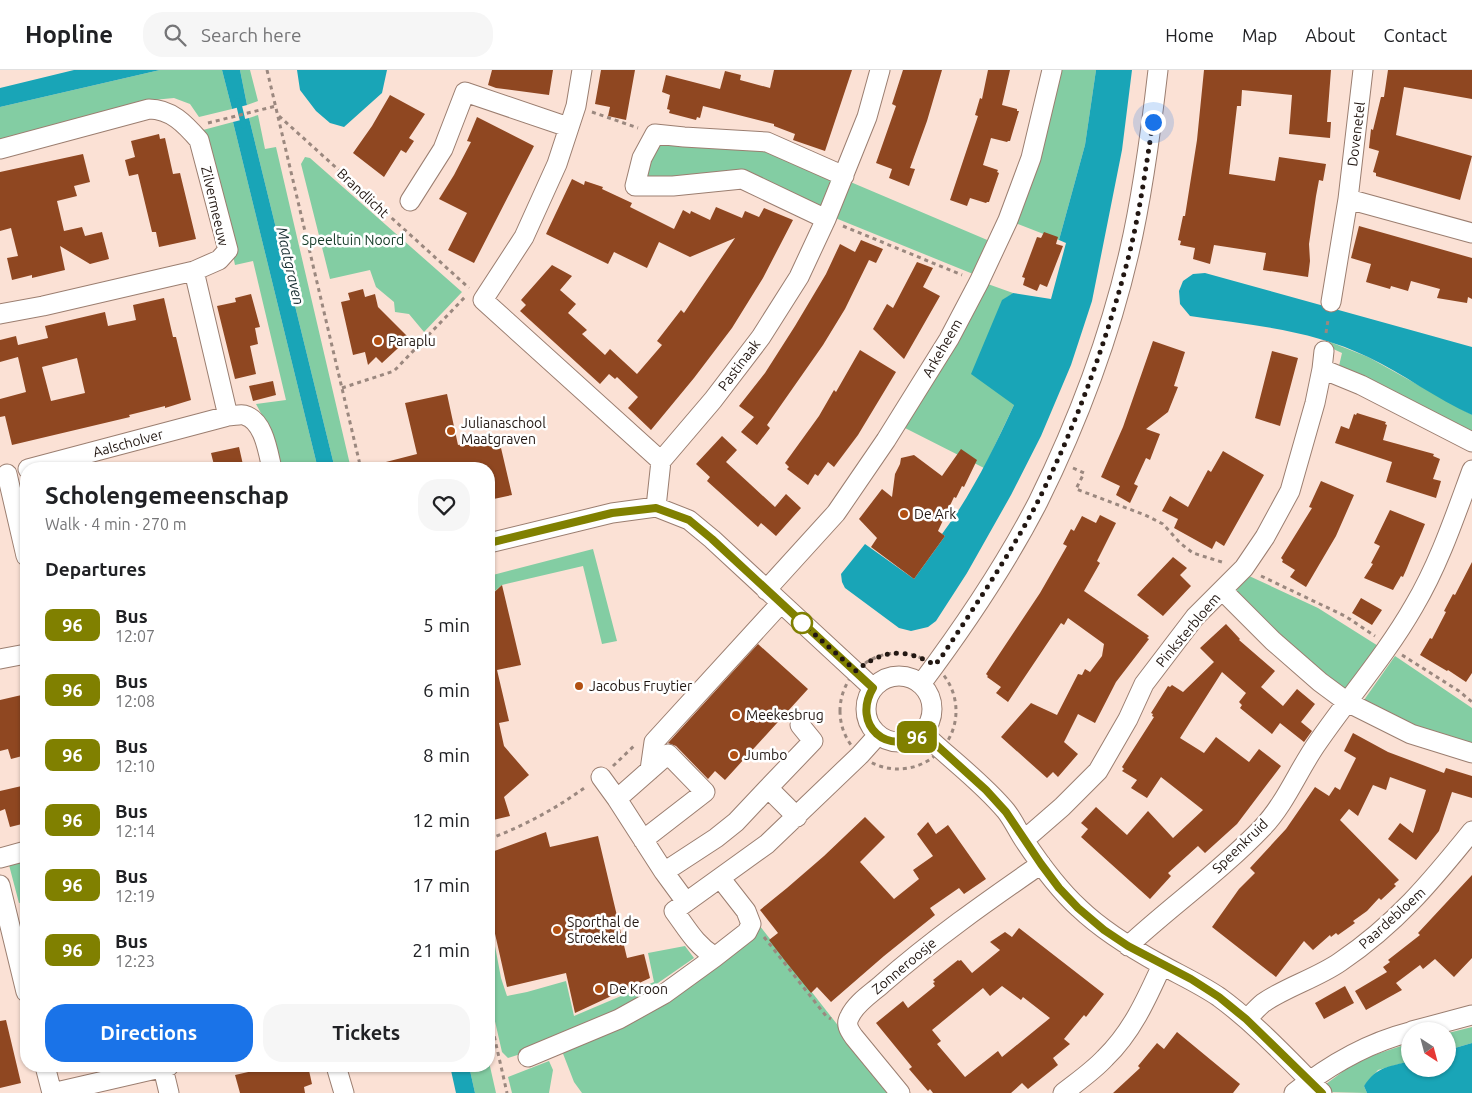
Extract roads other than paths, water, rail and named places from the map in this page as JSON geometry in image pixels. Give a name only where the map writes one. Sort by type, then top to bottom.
[{"type":"street","points":[[582,70],[576,106],[557,164],[524,237],[483,300],[661,461],[656,508]]},
{"type":"street","name":"Pastinaak","points":[[661,461],[713,400],[761,337],[798,277],[826,219],[868,118],[880,70]]},
{"type":"street","name":"Arkeheem","points":[[766,590],[836,512],[886,440],[949,339],[979,282],[1008,220],[1031,158],[1052,70]]},
{"type":"street","points":[[921,684],[997,572],[1037,503],[1091,379],[1129,254],[1142,188],[1158,70]]},
{"type":"street","name":"Dovenetel","points":[[1331,302],[1348,199],[1363,70]]},
{"type":"street","name":"Brandlicht","points":[[410,200],[443,149],[465,92],[568,127]]},
{"type":"street","name":"Zilvermeeuw","points":[[0,149],[149,109],[160,109],[171,114],[189,128],[199,140],[228,250],[219,260],[194,271]]},
{"type":"street","points":[[826,219],[742,179],[672,186],[635,186],[642,158],[655,134],[767,142],[844,176]]},
{"type":"street","points":[[1348,199],[1472,233]]},
{"type":"street","points":[[0,314],[44,306],[194,271],[228,416],[244,415],[252,420],[262,431],[270,462]]},
{"type":"street","name":"Pinksterbloem","points":[[1024,840],[1062,807],[1098,771],[1128,719],[1144,684],[1195,617],[1244,568],[1266,537],[1290,491],[1315,403],[1323,360],[1361,385],[1472,442]]},
{"type":"street","name":"Aalscholver","points":[[54,462],[228,416]]},
{"type":"street","name":"Speenkruid","points":[[1128,946],[1155,920],[1234,854],[1263,826],[1291,789],[1312,750],[1390,647],[1415,605],[1439,556],[1472,470]]},
{"type":"street","name":"Aalscholver","points":[[20,471],[4,475],[20,534]]},
{"type":"street","points":[[495,542],[612,513],[656,508],[689,520],[873,688]]},
{"type":"street","points":[[1222,590],[1273,641],[1320,682],[1347,702],[1411,734],[1472,753]]},
{"type":"street","points":[[650,770],[654,742],[781,603]]},
{"type":"street","points":[[0,659],[20,655]]},
{"type":"street","points":[[902,676],[912,678],[921,684],[928,693],[932,703],[932,714],[929,724],[923,733],[915,739],[905,742],[886,740],[878,735],[871,727],[867,717],[868,697],[873,688],[881,681],[891,677],[902,676]]},
{"type":"street","points":[[664,872],[716,838],[736,822],[813,741],[800,725]]},
{"type":"street","points":[[923,733],[986,790],[1006,812],[1041,864],[1059,888],[1078,908],[1104,930],[1128,946],[1191,979],[1219,997],[1246,1019],[1316,1087]]},
{"type":"street","points":[[715,957],[702,948],[692,937],[674,911],[721,879],[767,844],[797,817],[878,735]]},
{"type":"street","points":[[616,799],[668,754],[705,792],[643,840]]},
{"type":"street","points":[[601,776],[686,902]]},
{"type":"street","points":[[768,788],[797,817]]},
{"type":"street","name":"Paardebloem","points":[[1246,1019],[1264,1003],[1338,963],[1373,939],[1432,882],[1472,831]]},
{"type":"street","points":[[0,858],[20,853]]},
{"type":"street","name":"Zonneroosje","points":[[900,1093],[854,1037],[848,1027],[849,1017],[856,1007],[954,925],[1041,864]]},
{"type":"street","points":[[528,1056],[618,1019],[664,994],[747,932],[751,924],[750,917],[721,879]]},
{"type":"street","points":[[0,885],[20,967]]},
{"type":"street","points":[[1063,1093],[1105,1058],[1126,1033],[1145,1003],[1162,965]]},
{"type":"street","points":[[1447,1022],[1472,1015]]},
{"type":"street","points":[[1294,1093],[1316,1087],[1360,1050],[1389,1037],[1401,1034]]},
{"type":"street","points":[[47,1072],[52,1093],[144,1072]]},
{"type":"street","points":[[167,1072],[169,1093]]},
{"type":"street","points":[[338,1072],[344,1093]]},
{"type":"water","points":[[74,70],[160,70],[0,107],[0,88]]},
{"type":"water","points":[[222,70],[240,70],[247,105],[232,109]]},
{"type":"water","points":[[297,70],[387,70],[382,93],[344,127],[330,123],[316,111],[300,90]]},
{"type":"water","points":[[1096,70],[1132,70],[1122,150],[1092,301],[1071,365],[1041,436],[1011,495],[967,573],[936,621],[928,627],[911,631],[899,628],[845,588],[841,574],[865,544],[914,579],[945,536],[942,534],[963,503],[990,455],[1014,405],[971,374],[1002,300],[1013,293],[1051,299],[1066,243],[1059,240],[1085,145]]},
{"type":"water","points":[[249,118],[333,462],[316,462],[233,122]]},
{"type":"water","points":[[1205,273],[1472,347],[1472,415],[1368,357],[1325,340],[1281,330],[1190,316],[1180,304],[1179,291],[1183,281],[1193,274]]},
{"type":"water","points":[[1472,1043],[1472,1093],[1367,1093],[1364,1086],[1374,1074],[1384,1068],[1401,1063],[1401,1078],[1456,1078],[1456,1048]]},
{"type":"water","points":[[451,1072],[470,1072],[475,1093],[456,1093]]},
{"type":"waterway","name":"Maatgraven","points":[[238,101],[244,126]]},
{"type":"place","name":"Paraplu","points":[[378,341]]},
{"type":"place","name":"Julianaschool Maatgraven","points":[[451,431]]},
{"type":"place","name":"De Ark","points":[[904,514]]},
{"type":"place","name":"Jacobus Fruytier","points":[[579,686]]},
{"type":"place","name":"Meekesbrug","points":[[736,715]]},
{"type":"place","name":"Jumbo","points":[[734,755]]},
{"type":"place","name":"Sporthal de Stroekeld","points":[[557,930]]},
{"type":"place","name":"De Kroon","points":[[599,989]]},
{"type":"park label","name":"Speeltuin Noord","points":[[353,240]]}]
